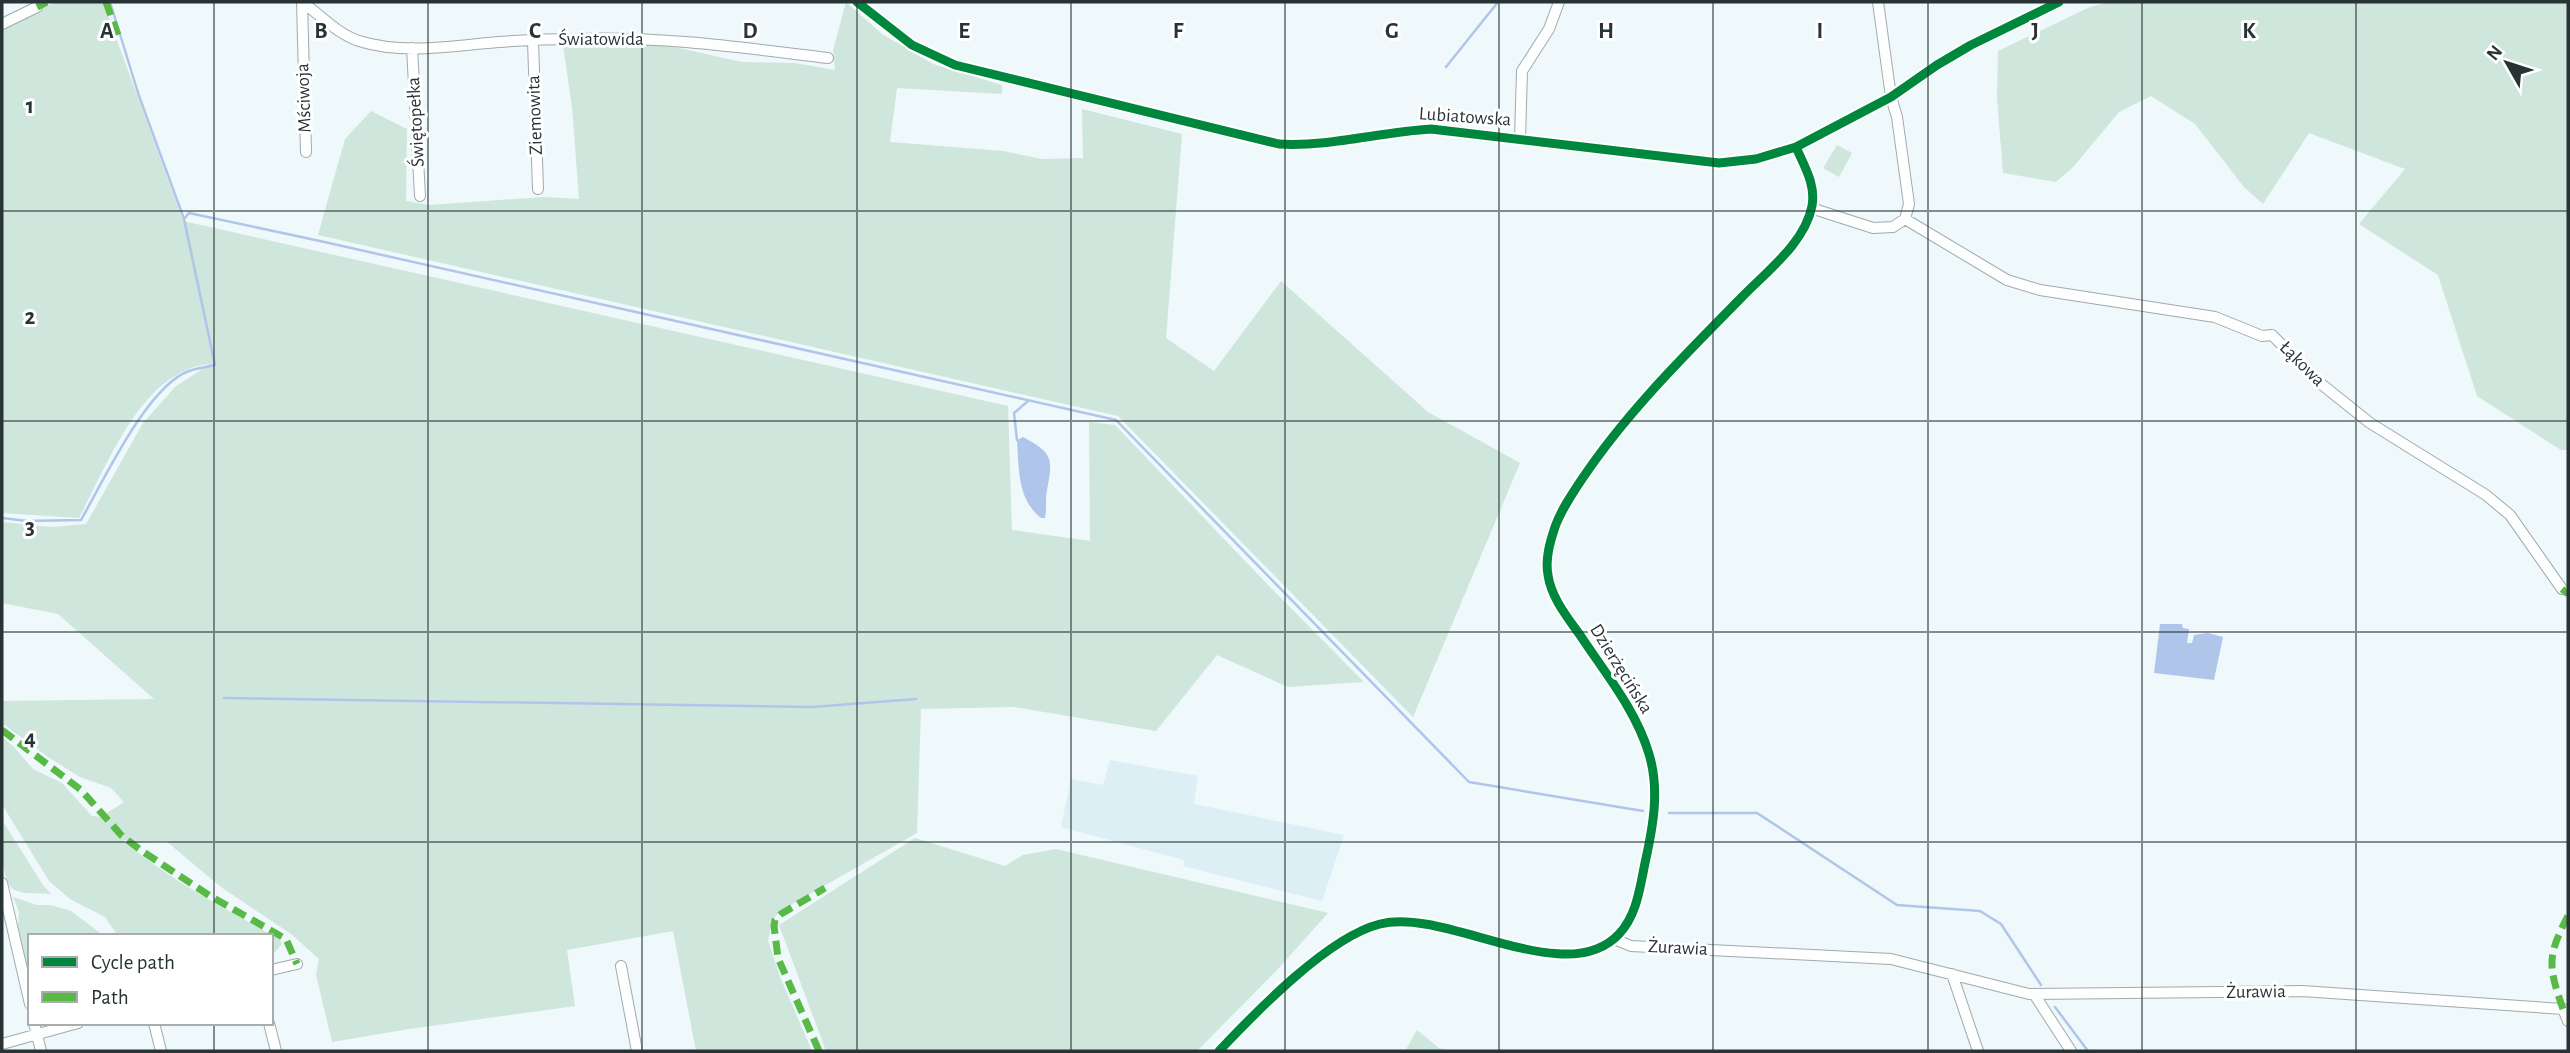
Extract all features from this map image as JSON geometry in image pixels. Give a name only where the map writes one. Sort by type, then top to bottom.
[{"type":"street","name":"Światowida","points":[[302,2],[338,30],[360,41],[412,48],[533,41],[661,39],[828,58]]},
{"type":"street","name":"Mściwoja","points":[[302,2],[306,152]]},
{"type":"street","name":"Lubiatowska","points":[[857,2],[923,52],[955,65],[1261,141],[1299,145],[1394,131],[1431,129],[1719,163],[1756,159],[1796,147],[1891,97],[1971,45],[2059,2]]},
{"type":"street","points":[[1520,139],[1522,71],[1549,29],[1559,2]]},
{"type":"street","points":[[1796,147],[1813,191],[1811,208],[1873,228],[1893,227],[1905,219],[1909,204],[1878,2]]},
{"type":"street","points":[[2,24],[37,7]]},
{"type":"street","name":"Ziemowita","points":[[533,41],[538,189]]},
{"type":"street","name":"Świętopełka","points":[[412,48],[420,196]]},
{"type":"street","name":"Dzierżęcińska","points":[[1614,939],[1630,919],[1636,901],[1655,812],[1655,784],[1649,753],[1630,709],[1555,596],[1548,574],[1550,542],[1564,507],[1604,446],[1644,400],[1796,240],[1811,208]]},
{"type":"street","name":"Łąkowa","points":[[1905,219],[2007,280],[2040,290],[2215,317],[2262,336],[2272,335],[2320,383],[2370,423],[2486,495],[2510,515],[2562,589]]},
{"type":"street","points":[[2,883],[28,995]]},
{"type":"street","points":[[1219,1051],[1255,1013],[1332,948],[1350,936],[1377,925],[1401,921],[1424,924],[1525,949],[1572,954],[1589,952],[1614,939]]},
{"type":"street","name":"Żurawia","points":[[1614,939],[1631,946],[1891,959],[2034,994],[2302,991],[2563,1009],[2568,1021]]},
{"type":"street","points":[[273,970],[297,964]]},
{"type":"street","points":[[621,966],[637,1051]]},
{"type":"street","points":[[1952,974],[1978,1051]]},
{"type":"street","points":[[2034,994],[2071,1051]]},
{"type":"street","points":[[34,1025],[41,1051]]},
{"type":"street","points":[[2,1044],[71,1025]]},
{"type":"street","points":[[154,1025],[161,1051]]},
{"type":"street","points":[[269,1025],[275,1051]]},
{"type":"shaded area","points":[[1110,760],[1198,776],[1194,804],[1344,835],[1322,901],[1183,866],[1184,860],[1061,827],[1071,779],[1103,785]]},
{"type":"green space","points":[[56,2],[103,2],[183,221],[1008,406],[1012,530],[1090,541],[1089,422],[1115,425],[1364,682],[1288,687],[1217,655],[1156,731],[1014,707],[921,709],[917,833],[780,911],[772,921],[768,940],[780,977],[812,1051],[696,1051],[673,931],[567,950],[575,1006],[332,1042],[316,975],[319,959],[291,934],[221,887],[166,841],[138,843],[123,840],[179,881],[269,934],[117,934],[105,917],[70,899],[49,881],[3,806],[2,737],[33,769],[62,783],[92,816],[101,817],[124,802],[111,788],[80,777],[2,723],[2,701],[154,699],[58,614],[2,603],[2,522],[52,527],[86,524],[143,423],[176,386],[210,364],[186,370],[165,383],[146,401],[115,447],[79,518],[2,513],[2,28]]},
{"type":"green space","points":[[846,2],[882,34],[933,64],[1002,85],[1002,94],[897,88],[890,142],[1003,151],[1042,159],[1083,158],[1082,109],[1182,134],[1166,338],[1214,371],[1281,281],[1428,412],[1520,463],[1413,717],[1118,416],[318,235],[345,139],[371,111],[407,129],[406,201],[429,205],[544,197],[579,199],[572,107],[563,45],[656,43],[742,62],[795,63],[835,70],[833,50]]},
{"type":"green space","points":[[2109,2],[2568,2],[2568,450],[2561,450],[2477,396],[2438,275],[2359,224],[2405,169],[2309,133],[2263,204],[2244,187],[2195,124],[2151,96],[2119,112],[2074,166],[2056,182],[2003,173],[1997,98],[1998,51],[2090,7]]},
{"type":"green space","points":[[1837,145],[1852,153],[1839,177],[1823,168]]},
{"type":"green space","points":[[2,820],[51,894],[22,892],[13,889],[9,884],[3,857]]},
{"type":"green space","points":[[915,838],[1005,866],[1023,855],[1056,849],[1328,913],[1277,970],[1197,1051],[826,1051],[779,925]]},
{"type":"green space","points":[[13,897],[37,905],[51,905],[71,911],[101,934],[28,934],[28,973],[18,926],[19,912]]},
{"type":"green space","points":[[273,936],[282,944],[273,955]]},
{"type":"green space","points":[[1417,1030],[1439,1048],[1452,1051],[1405,1051]]},
{"type":"water","points":[[1023,437],[1045,452],[1050,463],[1045,518],[1041,518],[1033,510],[1023,492],[1017,440]]},
{"type":"water","points":[[2160,624],[2182,624],[2183,628],[2189,629],[2187,643],[2192,643],[2194,635],[2208,633],[2223,637],[2214,680],[2154,673]]},
{"type":"waterway","points":[[2,518],[27,521],[81,520],[128,437],[158,395],[173,380],[189,371],[215,365],[184,219],[139,96],[110,2]]},
{"type":"waterway","points":[[1446,67],[1498,2]]},
{"type":"waterway","points":[[184,219],[189,213],[320,241],[1116,420],[1469,782],[1643,811]]},
{"type":"waterway","points":[[1017,440],[1014,413],[1028,401]]},
{"type":"waterway","points":[[224,698],[812,707],[916,699]]},
{"type":"waterway","points":[[1669,813],[1757,813],[1897,905],[1980,911],[2001,924],[2041,985]]},
{"type":"waterway","points":[[2055,1007],[2088,1051]]},
{"type":"marked path","points":[[37,7],[47,2]]},
{"type":"marked path","points":[[106,2],[118,35]]},
{"type":"marked path","points":[[2562,589],[2568,594]]},
{"type":"marked path","points":[[2,730],[81,790],[122,836],[142,851],[210,896],[286,939],[297,964]]},
{"type":"marked path","points":[[819,1051],[778,958],[774,926],[775,920],[781,914],[825,888]]},
{"type":"marked path","points":[[2563,1009],[2554,982],[2552,961],[2556,941],[2568,916]]},
{"type":"cycle path","points":[[857,2],[912,45],[955,65],[1279,144],[1317,143],[1431,129],[1719,163],[1756,159],[1796,147],[1891,97],[1971,45],[2059,2]]},
{"type":"cycle path","points":[[1219,1051],[1272,997],[1316,960],[1338,944],[1380,924],[1407,922],[1438,926],[1504,944],[1569,954],[1596,949],[1619,934],[1625,926],[1637,900],[1651,836],[1655,795],[1652,768],[1643,738],[1628,707],[1552,591],[1547,569],[1550,545],[1557,521],[1567,502],[1618,430],[1678,363],[1793,245],[1808,220],[1813,198],[1808,175],[1796,147]]}]
